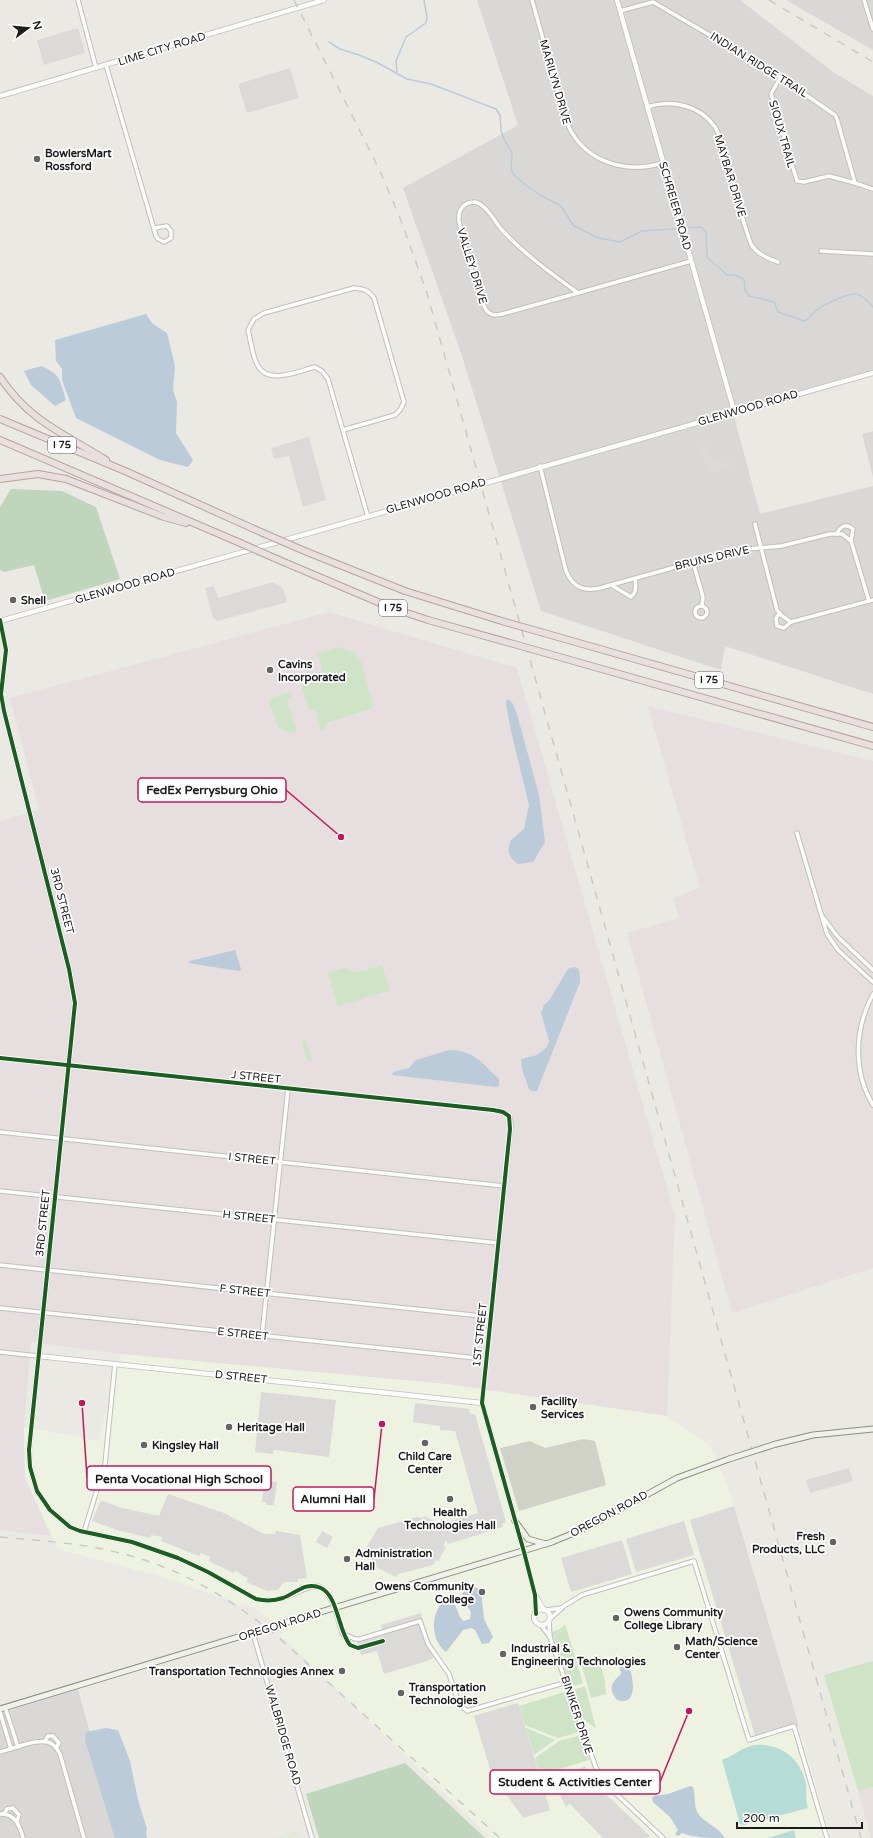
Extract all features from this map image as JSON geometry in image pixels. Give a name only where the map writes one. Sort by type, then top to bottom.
[{"type":"highway","points":[[0,377],[19,402],[42,422],[125,471]]},
{"type":"highway","name":"I 75","points":[[0,419],[125,471],[307,552],[405,591],[505,622],[873,727]]},
{"type":"highway","name":"I 75","points":[[0,440],[392,608],[428,620],[873,746]]},
{"type":"highway","points":[[0,481],[10,477],[38,474],[66,479],[164,517],[212,531]]},
{"type":"main road","name":"OREGON ROAD","points":[[3,1708],[524,1552],[586,1528],[677,1478],[729,1459],[776,1444],[813,1435],[873,1429]]},
{"type":"main road","points":[[516,1521],[528,1539],[547,1544]]},
{"type":"street","points":[[78,0],[96,68]]},
{"type":"street","name":"LIME CITY ROAD","points":[[0,96],[106,66],[324,0]]},
{"type":"street","name":"MARILYN DRIVE","points":[[532,0],[565,117],[570,132],[575,140],[595,156],[621,167],[639,168],[663,164]]},
{"type":"street","name":"SCHREIER ROAD","points":[[617,0],[734,411]]},
{"type":"street","points":[[864,0],[873,29]]},
{"type":"street","name":"INDIAN RIDGE TRAIL","points":[[620,11],[653,2],[780,76],[837,119],[855,183]]},
{"type":"street","points":[[106,66],[156,236],[160,241],[168,241],[171,238],[171,231],[167,226],[154,228]]},
{"type":"street","name":"SIOUX TRAIL","points":[[780,76],[771,94],[797,181],[804,182],[829,176],[855,183]]},
{"type":"street","name":"MAYBAR DRIVE","points":[[647,107],[662,103],[682,104],[702,115],[714,126],[724,149],[751,244],[754,249],[764,256],[778,262]]},
{"type":"street","points":[[855,183],[873,189]]},
{"type":"street","name":"VALLEY DRIVE","points":[[578,293],[507,235],[483,205],[471,202],[462,206],[458,215],[461,231],[480,298],[484,307],[490,314],[502,314],[515,311],[691,261]]},
{"type":"street","points":[[821,251],[873,254]]},
{"type":"street","points":[[343,430],[394,415],[400,410],[404,402],[374,298],[368,290],[354,288],[264,313],[254,319],[248,330],[257,365],[264,374],[273,376],[315,367],[322,371],[328,379],[368,517]]},
{"type":"street","name":"GLENWOOD ROAD","points":[[0,620],[368,517],[734,411],[873,373]]},
{"type":"street","name":"BRUNS DRIVE","points":[[540,466],[564,565],[568,577],[577,587],[585,590],[611,586],[737,550],[787,544],[837,533],[842,526],[849,526],[854,532],[851,541],[871,600]]},
{"type":"street","points":[[755,524],[773,598],[780,613],[791,622]]},
{"type":"street","points":[[837,533],[845,535],[851,541]]},
{"type":"street","points":[[693,562],[702,597],[702,606]]},
{"type":"street","points":[[611,586],[631,597],[636,591],[635,579]]},
{"type":"street","points":[[780,613],[776,618],[777,626],[784,628],[791,622],[871,600]]},
{"type":"street","name":"3RD STREET","points":[[0,620],[6,650],[1,694],[4,710],[74,994],[74,1019],[29,1450],[31,1475],[37,1491],[50,1510],[70,1527],[84,1532],[132,1542],[168,1554],[208,1572],[249,1597],[263,1601],[278,1600],[305,1587],[316,1586],[326,1592],[335,1608]]},
{"type":"street","points":[[797,833],[826,931],[832,942],[873,982]]},
{"type":"street","points":[[820,912],[838,937],[873,970]]},
{"type":"street","points":[[873,994],[864,1014],[858,1047],[859,1069],[866,1092],[873,1105]]},
{"type":"street","name":"J STREET","points":[[0,1058],[493,1110],[503,1112],[509,1116]]},
{"type":"street","points":[[262,1336],[288,1089]]},
{"type":"street","name":"1ST STREET","points":[[509,1116],[511,1124],[482,1403],[524,1552]]},
{"type":"street","name":"I STREET","points":[[0,1132],[504,1186]]},
{"type":"street","name":"H STREET","points":[[0,1191],[498,1244]]},
{"type":"street","name":"F STREET","points":[[0,1265],[491,1317]]},
{"type":"street","name":"E STREET","points":[[0,1308],[486,1359]]},
{"type":"street","name":"D STREET","points":[[0,1352],[482,1403]]},
{"type":"street","points":[[84,1532],[105,1464],[115,1364]]},
{"type":"street","points":[[524,1552],[535,1595],[536,1621],[541,1625],[576,1598],[694,1560],[749,1740],[794,1726],[827,1838]]},
{"type":"street","points":[[535,1595],[545,1610],[550,1614],[549,1620]]},
{"type":"street","points":[[335,1608],[342,1633],[347,1642],[354,1648],[383,1641]]},
{"type":"street","points":[[536,1614],[539,1610],[562,1608]]},
{"type":"street","name":"BINIKER DRIVE","points":[[549,1620],[550,1638]]},
{"type":"street","points":[[342,1633],[355,1639],[420,1621],[428,1644],[449,1674],[459,1704],[467,1711],[567,1682]]},
{"type":"street","name":"BINIKER DRIVE","points":[[541,1625],[550,1638],[567,1682],[593,1762],[600,1776],[617,1795],[663,1838]]},
{"type":"street","name":"WALBRIDGE ROAD","points":[[253,1633],[312,1838]]},
{"type":"street","points":[[3,1708],[18,1747]]},
{"type":"street","points":[[0,1712],[11,1749]]},
{"type":"street","points":[[45,1741],[48,1736],[53,1736],[58,1743],[56,1748]]},
{"type":"street","points":[[0,1752],[38,1741],[45,1741],[52,1744],[56,1748],[60,1754],[84,1838]]},
{"type":"street","points":[[2,1814],[7,1809],[13,1808],[19,1815],[17,1821]]},
{"type":"street","points":[[2,1814],[11,1816],[17,1821],[23,1838]]},
{"type":"shaded area","points":[[477,0],[740,0],[833,72],[873,96],[873,376],[734,416],[760,514],[873,486],[873,694],[725,646],[721,670],[541,611],[461,353],[403,188],[518,125]]},
{"type":"shaded area","points":[[786,0],[873,0],[873,50]]},
{"type":"shaded area","points":[[78,28],[85,53],[44,65],[37,40]]},
{"type":"shaded area","points":[[290,68],[299,98],[247,113],[238,84]]},
{"type":"shaded area","points":[[146,314],[152,323],[167,333],[175,366],[173,390],[177,402],[176,433],[193,460],[188,467],[160,460],[76,418],[62,380],[62,369],[56,361],[55,340]]},
{"type":"shaded area","points":[[41,366],[56,375],[61,383],[66,400],[55,406],[31,385],[24,371]]},
{"type":"shaded area","points":[[873,431],[873,477],[862,434]]},
{"type":"shaded area","points":[[309,437],[326,500],[303,507],[289,456],[274,459],[271,448]]},
{"type":"shaded area","points":[[708,442],[713,460],[728,456],[731,467],[708,474],[700,444]]},
{"type":"shaded area","points":[[273,582],[283,588],[287,602],[218,621],[213,618],[205,588],[214,586],[218,598]]},
{"type":"shaded area","points":[[329,612],[517,668],[675,1216],[667,1416],[446,1384],[121,1354],[31,1342],[24,1427],[25,1478],[51,1536],[0,1530],[0,821],[39,810],[10,698]]},
{"type":"shaded area","points":[[507,699],[512,702],[517,714],[539,795],[545,842],[533,862],[518,864],[511,858],[508,850],[511,840],[524,829],[529,805],[511,731],[506,704]]},
{"type":"shaded area","points":[[648,706],[873,761],[873,1268],[732,1313],[627,933],[679,918],[673,898],[700,888]]},
{"type":"shaded area","points":[[235,950],[241,969],[239,971],[188,963],[190,961]]},
{"type":"shaded area","points":[[573,967],[578,968],[580,973],[580,982],[537,1091],[532,1091],[529,1089],[522,1069],[521,1059],[537,1055],[547,1047],[549,1041],[541,1013],[544,1005],[550,999],[568,969]]},
{"type":"shaded area","points":[[449,1050],[465,1052],[477,1058],[499,1079],[499,1086],[496,1087],[392,1075],[393,1072],[409,1068],[416,1060]]},
{"type":"shaded area","name":"Owens Community College","points":[[121,1354],[446,1384],[667,1416],[710,1446],[731,1494],[831,1838],[491,1838],[279,1634],[285,1632],[256,1609],[155,1575],[58,1549],[25,1478],[24,1427],[98,1441]]},
{"type":"shaded area","points":[[261,1392],[336,1400],[329,1457],[274,1450],[273,1454],[255,1452]]},
{"type":"shaded area","points":[[415,1403],[470,1409],[469,1412],[475,1414],[506,1522],[502,1524],[503,1527],[448,1544],[446,1540],[443,1546],[446,1547],[438,1561],[436,1560],[433,1565],[398,1574],[396,1577],[372,1565],[373,1562],[366,1548],[378,1528],[417,1517],[423,1518],[424,1516],[438,1523],[437,1526],[443,1528],[442,1524],[478,1513],[455,1431],[440,1430],[440,1426],[413,1422]]},
{"type":"shaded area","points":[[583,1439],[595,1441],[606,1485],[519,1511],[500,1448],[530,1441],[545,1448]]},
{"type":"shaded area","points":[[849,1468],[853,1481],[810,1493],[806,1480]]},
{"type":"shaded area","points":[[264,1481],[277,1482],[274,1505],[266,1505],[266,1502],[262,1502]]},
{"type":"shaded area","points":[[168,1494],[224,1513],[264,1534],[275,1534],[276,1531],[300,1535],[307,1578],[298,1579],[298,1582],[284,1582],[278,1590],[267,1591],[246,1582],[248,1579],[236,1571],[233,1573],[209,1561],[210,1557],[201,1553],[199,1556],[161,1541],[162,1537],[151,1535],[150,1538],[117,1530],[92,1521],[100,1502],[103,1501],[122,1508],[159,1516]]},
{"type":"shaded area","points":[[734,1506],[799,1726],[756,1739],[690,1520]]},
{"type":"shaded area","points":[[684,1521],[694,1555],[636,1572],[626,1539]]},
{"type":"shaded area","points":[[322,1531],[333,1537],[327,1548],[316,1542]]},
{"type":"shaded area","points":[[622,1540],[632,1574],[571,1592],[561,1558]]},
{"type":"shaded area","points":[[475,1587],[481,1590],[484,1619],[493,1637],[489,1643],[482,1644],[475,1630],[471,1628],[463,1630],[446,1652],[437,1640],[435,1632],[434,1625],[437,1610],[446,1598],[452,1598],[463,1621],[470,1619],[471,1612],[465,1604],[462,1594],[464,1591]]},
{"type":"shaded area","points":[[421,1613],[429,1641],[438,1654],[430,1660],[384,1674],[377,1651],[361,1655],[357,1642],[384,1635],[381,1625]]},
{"type":"shaded area","points":[[622,1659],[625,1659],[628,1664],[633,1687],[630,1699],[625,1701],[617,1700],[612,1692],[613,1683],[621,1674],[619,1664]]},
{"type":"shaded area","points":[[78,1689],[119,1838],[0,1838],[0,1713]]},
{"type":"shaded area","points":[[518,1703],[550,1810],[523,1818],[491,1772],[474,1716]]},
{"type":"shaded area","points":[[106,1728],[118,1730],[130,1761],[138,1800],[147,1829],[147,1838],[115,1838],[85,1740],[86,1732]]},
{"type":"shaded area","points":[[755,1745],[764,1745],[781,1750],[794,1760],[803,1775],[806,1784],[806,1799],[808,1808],[744,1825],[740,1824],[722,1760]]},
{"type":"shaded area","points":[[585,1766],[599,1788],[650,1836],[648,1838],[603,1838],[570,1804],[566,1807],[552,1780]]},
{"type":"shaded area","points":[[690,1786],[693,1787],[695,1805],[699,1815],[719,1831],[725,1838],[697,1837],[682,1833],[678,1836],[675,1834],[678,1830],[670,1817],[653,1802],[652,1798],[654,1796],[668,1794]]},
{"type":"shaded area","points":[[873,1787],[873,1838],[871,1838],[858,1791]]},
{"type":"shaded area","points":[[300,1830],[302,1838],[273,1838]]},
{"type":"shaded area","points":[[794,1830],[796,1838],[768,1838]]},
{"type":"green space","points":[[11,489],[62,491],[96,507],[120,579],[45,601],[34,565],[4,572],[0,570],[0,507]]},
{"type":"green space","points":[[337,647],[355,653],[361,661],[373,706],[371,709],[328,722],[324,730],[321,731],[315,709],[309,711],[302,688],[305,676],[322,671],[318,653]]},
{"type":"green space","points":[[287,693],[292,697],[287,699],[297,731],[293,733],[278,728],[269,701],[272,698]]},
{"type":"green space","points":[[382,965],[390,990],[338,1006],[328,973],[345,968],[355,973]]},
{"type":"green space","points":[[305,1038],[312,1058],[311,1062],[307,1060],[302,1044]]},
{"type":"green space","points":[[565,1624],[583,1683],[571,1687],[552,1632],[560,1629]]},
{"type":"green space","points":[[579,1656],[599,1659],[605,1681],[606,1694],[591,1698]]},
{"type":"green space","points":[[873,1661],[873,1787],[858,1791],[824,1675]]},
{"type":"green space","points":[[585,1686],[596,1728],[585,1721],[582,1717],[578,1709],[573,1690]]},
{"type":"green space","points":[[568,1691],[580,1732],[558,1738],[525,1725],[519,1706]]},
{"type":"green space","points":[[526,1728],[555,1740],[534,1755]]},
{"type":"green space","points":[[581,1735],[589,1760],[540,1775],[535,1758],[559,1741]]},
{"type":"green space","points":[[405,1763],[485,1838],[319,1838],[306,1794]]},
{"type":"waterway","points":[[397,72],[396,61],[406,37],[426,23],[427,17],[424,0]]},
{"type":"waterway","points":[[329,42],[340,49],[378,63],[407,79],[431,84],[496,109],[500,115],[501,131],[512,153],[511,169],[514,175],[540,195],[561,206],[573,225],[598,238],[620,242],[642,231],[701,227],[706,232],[707,257],[727,275],[735,275],[744,279],[745,290],[749,296],[774,302],[778,312],[804,321],[822,306],[852,294],[860,295],[873,307]]},
{"type":"railway","points":[[294,0],[380,171],[400,218],[427,293],[861,1838]]},
{"type":"railway","points":[[769,0],[873,62]]},
{"type":"railway","points":[[0,1537],[73,1544],[123,1554],[170,1570],[213,1592],[255,1619],[276,1635],[500,1838]]},
{"type":"cycle path","points":[[0,620],[6,650],[1,694],[4,711],[69,969],[75,1003],[29,1450],[30,1467],[37,1491],[50,1510],[70,1527],[80,1531],[132,1542],[178,1558],[208,1572],[256,1599],[276,1600],[283,1598],[301,1588],[311,1586],[321,1588],[327,1592],[331,1598],[346,1639],[350,1645],[358,1648],[383,1641]]},
{"type":"cycle path","points":[[0,1058],[493,1110],[503,1112],[509,1116],[510,1129],[482,1403],[524,1552],[535,1595],[536,1614]]},
{"type":"place","name":"BowlersMart Rossford","points":[[37,159]]},
{"type":"place","name":"Shell","points":[[13,600]]},
{"type":"place","name":"Cavins Incorporated","points":[[270,670]]},
{"type":"place","name":"FedEx Perrysburg Ohio","points":[[341,837]]},
{"type":"place","name":"Penta Vocational High School","points":[[82,1403]]},
{"type":"place","name":"Facility Services","points":[[533,1407]]},
{"type":"place","name":"Alumni Hall","points":[[382,1424]]},
{"type":"place","name":"Heritage Hall","points":[[229,1427]]},
{"type":"place","name":"Child Care Center","points":[[425,1443]]},
{"type":"place","name":"Kingsley Hall","points":[[144,1445]]},
{"type":"place","name":"Health Technologies Hall","points":[[450,1499]]},
{"type":"place","name":"Fresh Products, LLC","points":[[833,1542]]},
{"type":"place","name":"Administration Hall","points":[[347,1559]]},
{"type":"place","name":"Owens Community College","points":[[482,1592]]},
{"type":"place","name":"Owens Community College Library","points":[[616,1618]]},
{"type":"place","name":"Math/Science Center","points":[[677,1647]]},
{"type":"place","name":"Industrial & Engineering Technologies","points":[[503,1654]]},
{"type":"place","name":"Transportation Technologies Annex","points":[[342,1671]]},
{"type":"place","name":"Transportation Technologies","points":[[401,1693]]},
{"type":"place","name":"Student & Activities Center","points":[[689,1711]]}]
